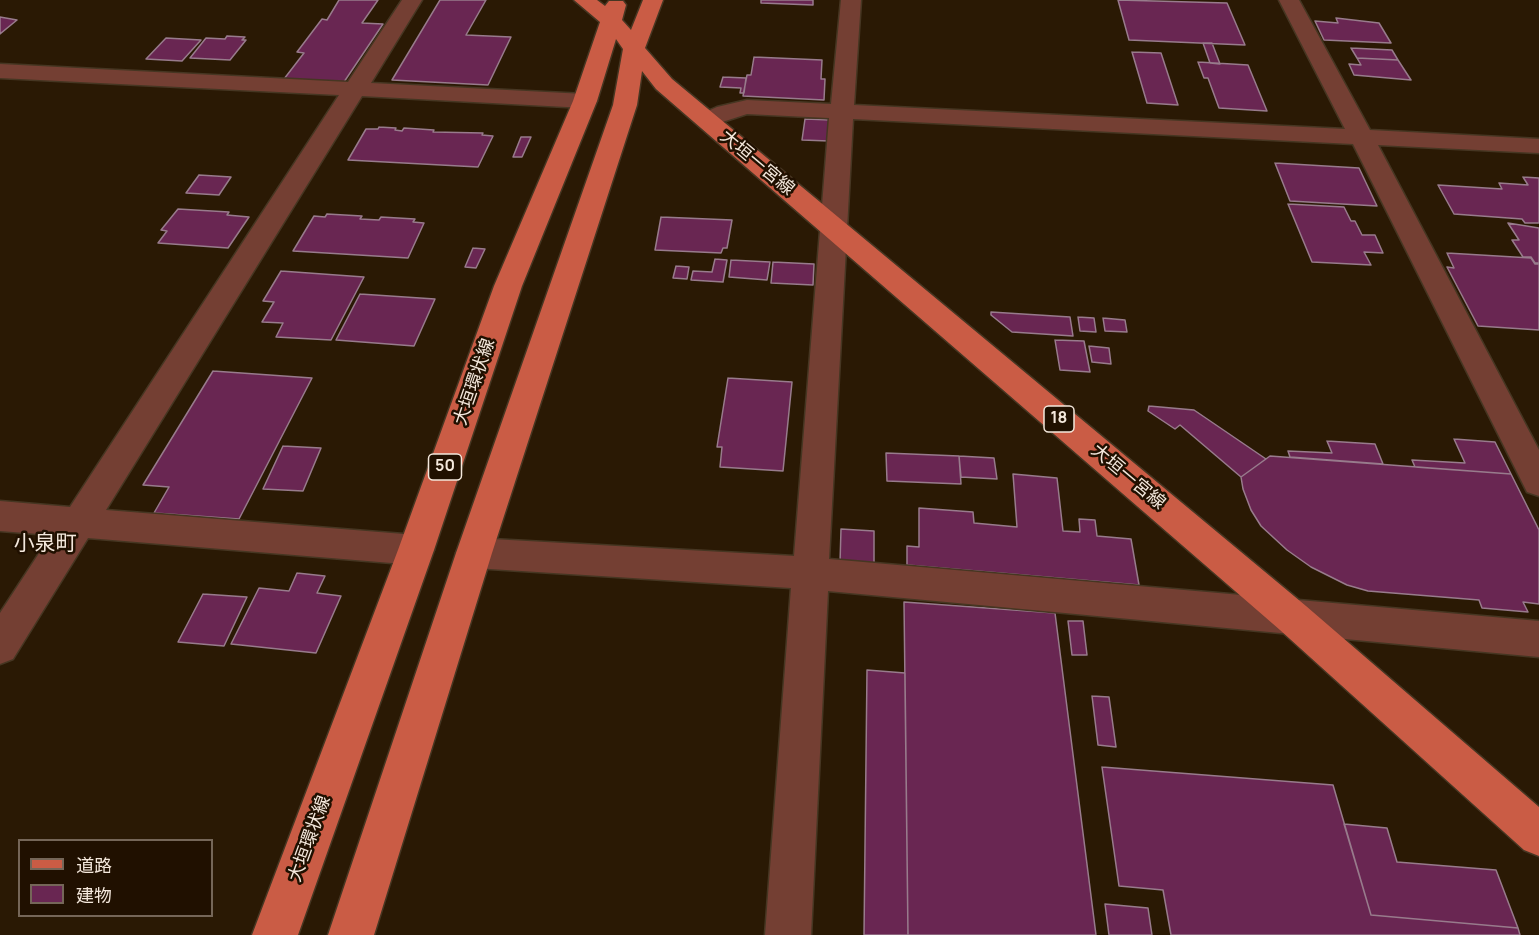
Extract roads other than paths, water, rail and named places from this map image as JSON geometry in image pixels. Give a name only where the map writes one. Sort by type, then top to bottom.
[{"type":"main road","name":"大垣一宮線","points":[[584,0],[614,10],[634,49],[664,84],[1293,618],[1539,835]]},
{"type":"main road","points":[[351,935],[474,554],[625,105],[634,49],[652,0]]},
{"type":"main road","name":"大垣環状線","points":[[275,935],[416,550],[508,286],[585,101],[614,10]]},
{"type":"street","points":[[0,646],[412,0]]},
{"type":"street","points":[[788,935],[832,226],[851,0]]},
{"type":"street","points":[[1289,0],[1539,482]]},
{"type":"street","points":[[0,71],[585,101]]},
{"type":"street","points":[[707,120],[725,112],[747,107],[1539,146]]},
{"type":"street","points":[[0,516],[416,550]]},
{"type":"street","points":[[474,554],[809,573],[1539,639]]},
{"type":"district","name":"小泉町","points":[[45,544]]}]
